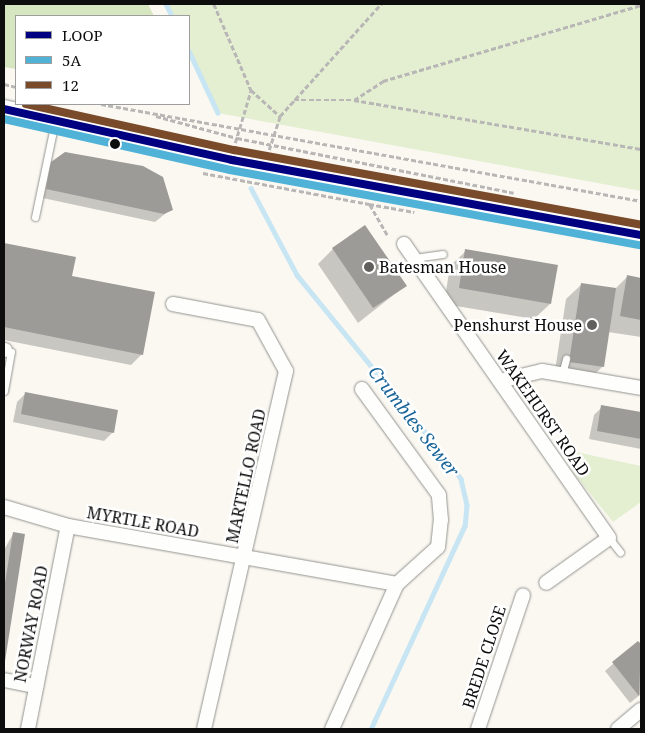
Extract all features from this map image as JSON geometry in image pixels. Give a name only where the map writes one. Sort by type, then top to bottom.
[{"type":"street","points":[[4,109],[232,160],[641,236]]},
{"type":"street","name":"WAKEHURST ROAD","points":[[404,244],[609,538]]},
{"type":"street","name":"MARTELLO ROAD","points":[[173,304],[258,320],[286,371],[245,558],[204,729]]},
{"type":"street","points":[[500,381],[542,371],[641,388]]},
{"type":"street","points":[[332,729],[397,584],[438,547],[439,495],[362,389]]},
{"type":"street","name":"MYRTLE ROAD","points":[[4,507],[68,526],[397,584]]},
{"type":"street","name":"NORWAY ROAD","points":[[28,729],[68,526]]},
{"type":"street","points":[[546,582],[609,538]]},
{"type":"street","name":"BREDE CLOSE","points":[[478,729],[523,595]]},
{"type":"street","points":[[4,680],[36,686]]},
{"type":"street","points":[[618,729],[641,710]]},
{"type":"lane","points":[[35,217],[55,120]]},
{"type":"lane","points":[[414,258],[443,254]]},
{"type":"lane","points":[[4,350],[11,352],[4,391]]},
{"type":"lane","points":[[562,374],[566,359]]},
{"type":"lane","points":[[609,538],[620,552]]},
{"type":"path","points":[[214,4],[251,90],[280,116]]},
{"type":"path","points":[[266,166],[272,133],[280,116],[380,4]]},
{"type":"path","points":[[354,100],[383,81],[641,5]]},
{"type":"path","points":[[232,160],[239,127],[251,90]]},
{"type":"path","points":[[294,100],[354,100],[641,149]]},
{"type":"path","points":[[106,105],[239,127],[641,201]]},
{"type":"path","points":[[142,112],[237,138],[523,195]]},
{"type":"path","points":[[203,173],[418,212]]},
{"type":"path","points":[[369,204],[387,235]]},
{"type":"green space","points":[[4,4],[148,4],[154,15],[15,15],[15,69],[4,67]]},
{"type":"green space","points":[[166,4],[641,4],[641,191],[218,113],[190,53],[190,15],[172,15]]},
{"type":"green space","points":[[576,452],[641,466],[641,502],[613,522],[572,471]]},
{"type":"building","points":[[65,152],[143,166],[163,177],[173,210],[164,214],[46,189],[51,162]]},
{"type":"building","name":"Batesman House","points":[[365,225],[407,286],[373,308],[332,248]]},
{"type":"building","points":[[4,243],[76,257],[72,276],[155,292],[143,355],[4,327]]},
{"type":"building","points":[[465,249],[558,265],[551,304],[459,288]]},
{"type":"building","points":[[627,275],[641,278],[641,320],[620,316]]},
{"type":"building","name":"Penshurst House","points":[[581,283],[616,288],[604,367],[569,362]]},
{"type":"building","points":[[25,392],[118,410],[114,433],[21,414]]},
{"type":"building","points":[[601,405],[641,412],[641,439],[597,431]]},
{"type":"building","points":[[13,532],[25,534],[5,661],[4,590]]},
{"type":"building","points":[[638,641],[641,644],[639,696],[612,662]]},
{"type":"waterway","name":"Crumbles Sewer","points":[[166,4],[172,15]]},
{"type":"waterway","name":"Crumbles Sewer","points":[[190,53],[218,113]]},
{"type":"waterway","name":"Crumbles Sewer","points":[[251,188],[297,275],[443,454],[461,479],[467,505],[465,526],[371,729]]},
{"type":"transit line","name":"12","points":[[31,105],[234,150],[641,225]]},
{"type":"transit line","name":"LOOP","points":[[4,109],[232,160],[641,235]]},
{"type":"transit line","name":"5A","points":[[4,119],[230,170],[639,245]]},
{"type":"place","name":"Batesman House","points":[[369,267]]},
{"type":"place","name":"Penshurst House","points":[[592,325]]}]
